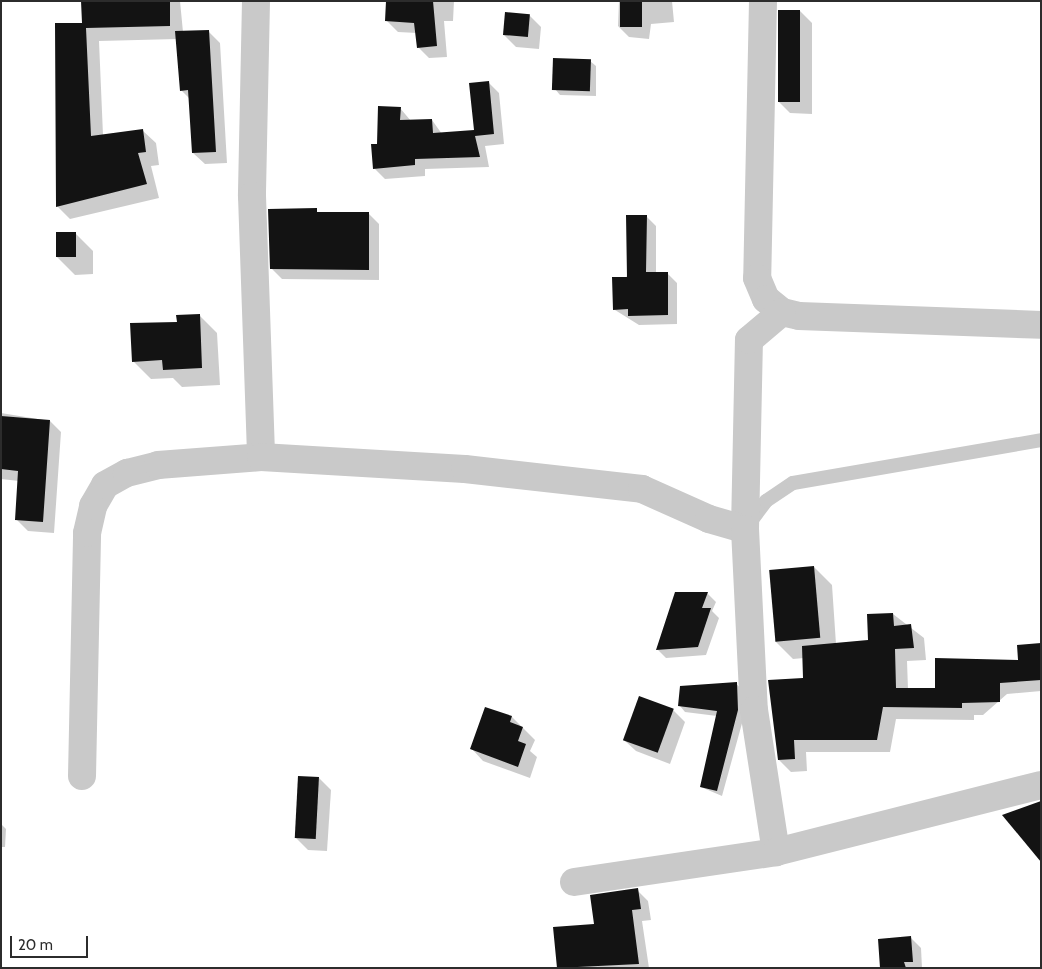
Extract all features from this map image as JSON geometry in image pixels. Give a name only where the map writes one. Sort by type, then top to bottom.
[{"type":"street","points":[[256,1],[252,196],[261,457]]},
{"type":"street","points":[[763,1],[757,278],[766,299],[782,312],[1041,324]]},
{"type":"street","points":[[776,852],[754,710],[745,529],[749,340],[782,312]]},
{"type":"street","points":[[82,776],[87,533],[92,506],[105,485],[127,473],[158,466],[261,457],[465,469],[642,489],[709,519],[745,529]]},
{"type":"street","points":[[574,882],[776,852],[1041,785]]},
{"type":"lane","points":[[745,529],[766,501],[793,483],[1041,440]]},
{"type":"building","points":[[81,1],[170,1],[170,26],[86,28],[91,136],[143,129],[146,152],[138,153],[147,184],[56,207],[55,23],[82,23]]},
{"type":"building","points":[[386,1],[433,1],[437,46],[417,48],[414,23],[385,21]]},
{"type":"building","points":[[620,1],[642,1],[642,27],[620,27]]},
{"type":"building","points":[[778,10],[800,10],[800,102],[778,102]]},
{"type":"building","points":[[505,12],[530,14],[528,37],[503,35]]},
{"type":"building","points":[[209,30],[216,152],[192,153],[188,90],[180,91],[175,31]]},
{"type":"building","points":[[553,58],[591,59],[590,91],[552,90]]},
{"type":"building","points":[[489,81],[494,134],[475,136],[480,157],[415,159],[415,165],[373,169],[371,144],[377,144],[378,106],[401,107],[400,120],[432,119],[433,133],[474,130],[469,83]]},
{"type":"building","points":[[317,208],[317,212],[369,212],[369,270],[270,269],[268,209]]},
{"type":"building","points":[[626,215],[647,215],[646,272],[668,272],[668,315],[628,316],[628,309],[613,310],[612,277],[627,277]]},
{"type":"building","points":[[56,232],[76,232],[76,257],[56,257]]},
{"type":"building","points":[[200,314],[202,368],[163,370],[162,360],[132,362],[130,323],[177,322],[176,315]]},
{"type":"building","points":[[1,416],[50,420],[43,522],[15,520],[18,471],[1,469]]},
{"type":"building","points":[[814,566],[820,638],[775,642],[769,570]]},
{"type":"building","points":[[675,592],[708,592],[702,608],[711,608],[698,647],[656,650]]},
{"type":"building","points":[[893,613],[894,626],[911,624],[914,648],[895,649],[896,688],[935,688],[935,658],[1018,660],[1017,645],[1041,643],[1041,680],[1000,683],[1000,702],[962,703],[962,708],[883,707],[877,740],[794,740],[795,759],[778,760],[768,680],[803,678],[802,646],[868,640],[867,614]]},
{"type":"building","points":[[737,682],[738,710],[717,791],[700,787],[717,711],[678,706],[680,686]]},
{"type":"building","points":[[639,696],[674,709],[658,753],[623,740]]},
{"type":"building","points":[[485,707],[512,716],[510,722],[523,727],[518,741],[526,744],[518,767],[470,749]]},
{"type":"building","points":[[298,776],[319,777],[316,839],[295,838]]},
{"type":"building","points":[[1041,801],[1041,862],[1002,815]]},
{"type":"building","points":[[638,888],[641,909],[632,910],[639,964],[557,968],[553,927],[594,924],[590,895]]},
{"type":"building","points":[[911,936],[913,962],[904,962],[906,968],[880,968],[878,939]]}]
